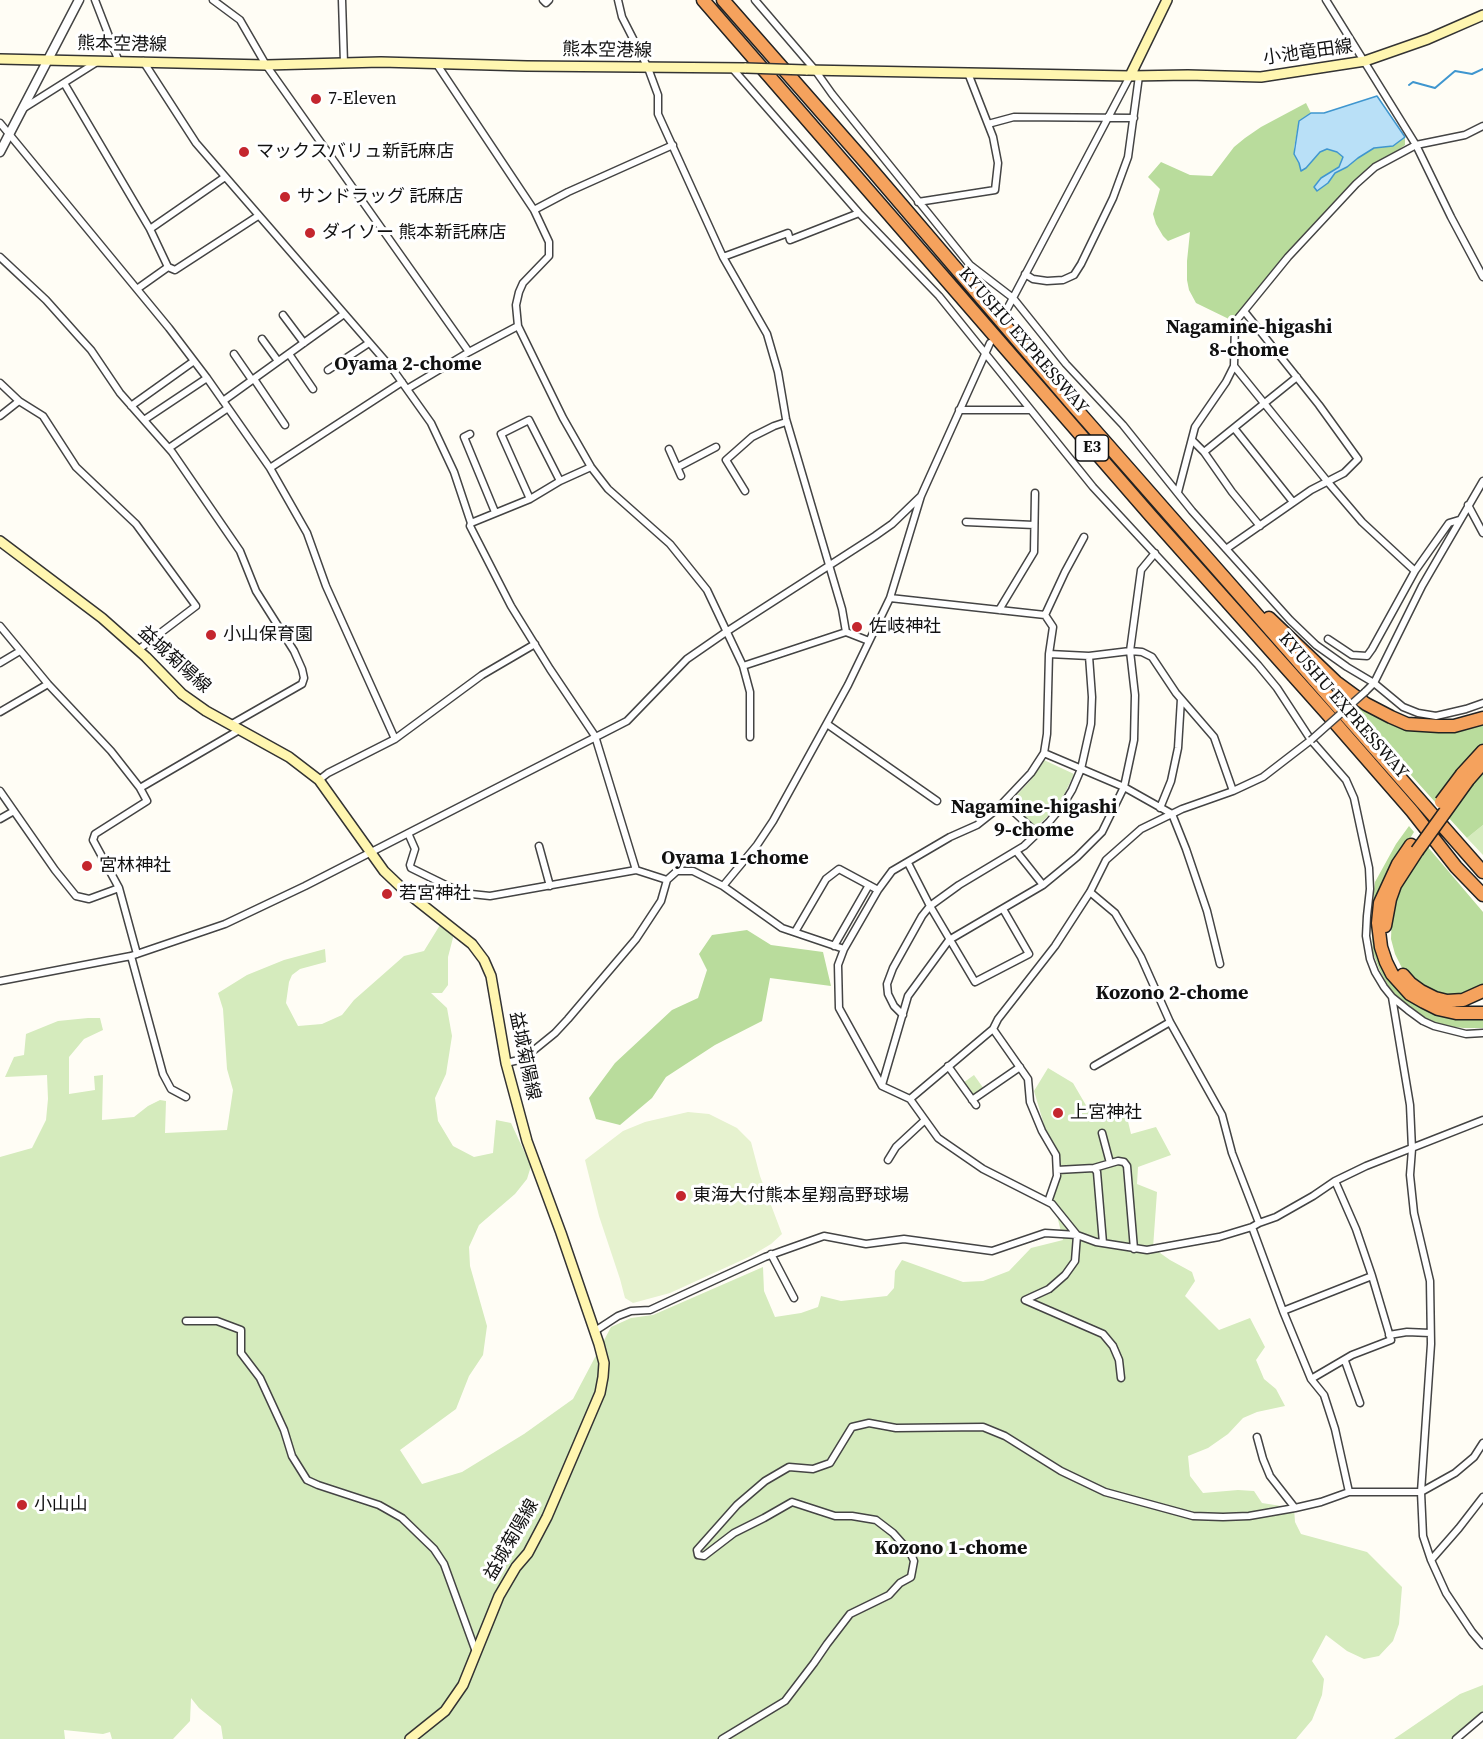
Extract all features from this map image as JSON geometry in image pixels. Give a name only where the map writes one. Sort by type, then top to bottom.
[{"type":"highway","name":"KYUSHU EXPRESSWAY","points":[[703,0],[1151,516],[1412,811],[1456,867],[1483,895]]},
{"type":"highway","name":"KYUSHU EXPRESSWAY","points":[[723,0],[1185,535],[1483,872]]},
{"type":"highway","points":[[1185,535],[1336,682],[1366,704],[1407,724],[1454,726],[1483,718]]},
{"type":"highway","points":[[1483,751],[1414,848],[1395,885],[1385,931],[1395,964],[1410,983],[1435,998],[1447,1001],[1471,998],[1483,991]]},
{"type":"highway","points":[[1465,777],[1483,762]]},
{"type":"highway","points":[[1414,848],[1398,864],[1380,903],[1378,923],[1381,947],[1386,962],[1392,974],[1410,994],[1424,1002],[1438,1009],[1456,1013],[1483,1013]]},
{"type":"highway","points":[[1456,867],[1483,902]]},
{"type":"main road","points":[[1134,76],[1167,0]]},
{"type":"main road","name":"小池竜田線","points":[[1134,76],[1261,76],[1365,61],[1434,37],[1483,15]]},
{"type":"main road","name":"熊本空港線","points":[[0,59],[266,64],[436,63],[1134,76]]},
{"type":"main road","name":"益城菊陽線","points":[[0,541],[102,618],[182,694],[206,711],[289,757],[319,780],[384,872],[472,944],[484,960],[491,976],[506,1063],[527,1141],[595,1331],[604,1363],[600,1393],[547,1517],[528,1553],[516,1567],[499,1596],[463,1685],[444,1711],[410,1739]]},
{"type":"street","points":[[0,152],[79,0]]},
{"type":"street","points":[[95,0],[119,62]]},
{"type":"street","points":[[213,0],[240,20],[266,64],[469,352]]},
{"type":"street","points":[[342,0],[344,63]]},
{"type":"street","points":[[543,0],[546,3],[549,0]]},
{"type":"street","points":[[618,0],[622,16],[648,68],[658,95],[658,114],[723,257],[767,334],[778,372],[786,422],[842,609],[846,632]]},
{"type":"street","points":[[755,0],[970,265],[1013,298],[1066,364],[1123,425],[1192,511],[1290,620],[1316,645],[1374,683],[1403,707],[1418,713],[1436,716],[1466,710],[1483,703]]},
{"type":"street","points":[[1326,0],[1416,146],[1483,278]]},
{"type":"street","points":[[142,61],[196,143],[402,382],[431,423],[454,472],[471,523],[470,526],[511,606],[595,736],[636,870]]},
{"type":"street","points":[[21,110],[97,62]]},
{"type":"street","points":[[436,63],[534,210],[549,242],[549,256],[523,283],[516,304],[518,326],[563,418],[591,467],[608,489],[670,544],[707,590],[743,666],[750,692],[750,737]]},
{"type":"street","points":[[732,68],[859,213],[939,296],[1093,487],[1258,665],[1277,688],[1311,740],[1346,780],[1354,798],[1369,868],[1370,889],[1366,936],[1370,959],[1375,972],[1392,997],[1423,1021],[1434,1026],[1466,1034],[1483,1032]]},
{"type":"street","points":[[918,202],[995,190],[998,163],[993,137],[968,73]]},
{"type":"street","points":[[1005,313],[1108,118],[1134,76]]},
{"type":"street","points":[[1025,274],[1033,279],[1063,280],[1074,275],[1081,264],[1113,198],[1128,157],[1134,118],[1134,76]]},
{"type":"street","points":[[64,83],[150,229],[168,267],[176,270],[258,216]]},
{"type":"street","points":[[988,124],[1014,117],[1134,118]]},
{"type":"street","points":[[0,123],[194,361],[270,468],[307,533],[326,586],[395,739]]},
{"type":"street","points":[[1178,492],[1195,427],[1226,382],[1234,366],[1235,322],[1288,257],[1356,184],[1375,167],[1416,146],[1465,135],[1483,126]]},
{"type":"street","points":[[534,210],[568,192],[673,145]]},
{"type":"street","points":[[150,229],[225,177]]},
{"type":"street","points":[[723,257],[788,233],[790,240],[859,213]]},
{"type":"street","points":[[0,257],[46,300],[91,350],[120,393],[169,448],[240,551],[256,591],[294,651],[304,678],[302,684],[140,788]]},
{"type":"street","points":[[137,289],[168,267]]},
{"type":"street","points":[[1226,549],[1311,490],[1344,473],[1358,459],[1244,311]]},
{"type":"street","points":[[223,401],[344,314]]},
{"type":"street","points":[[282,315],[304,343]]},
{"type":"street","points":[[407,389],[518,326]]},
{"type":"street","points":[[262,339],[278,361]]},
{"type":"street","points":[[328,370],[369,343]]},
{"type":"street","points":[[723,886],[758,845],[773,821],[869,641],[890,598],[921,496],[990,343]]},
{"type":"street","points":[[234,354],[285,425]]},
{"type":"street","points":[[289,354],[313,389]]},
{"type":"street","points":[[131,406],[194,361]]},
{"type":"street","points":[[1234,366],[1362,522],[1415,571]]},
{"type":"street","points":[[1204,453],[1297,377]]},
{"type":"street","points":[[144,420],[207,378]]},
{"type":"street","points":[[270,468],[402,382]]},
{"type":"street","points":[[0,383],[19,400],[43,416],[76,467],[136,524],[196,606],[138,650]]},
{"type":"street","points":[[0,416],[19,400]]},
{"type":"street","points":[[169,448],[228,408]]},
{"type":"street","points":[[959,410],[1030,410]]},
{"type":"street","points":[[530,499],[501,434],[529,420],[560,482]]},
{"type":"street","points":[[745,492],[726,460],[752,437],[786,422]]},
{"type":"street","points":[[1234,428],[1293,502]]},
{"type":"street","points":[[464,437],[495,512]]},
{"type":"street","points":[[1192,440],[1260,526]]},
{"type":"street","points":[[678,467],[716,447]]},
{"type":"street","points":[[669,449],[681,476]]},
{"type":"street","points":[[471,523],[530,499],[591,467]]},
{"type":"street","points":[[910,1100],[993,1029],[998,1019],[1055,946],[1090,892],[1106,860],[1141,829],[1190,806],[1233,791],[1263,777],[1311,740],[1374,683],[1422,586],[1483,481]]},
{"type":"street","points":[[999,610],[1034,552],[1035,493]]},
{"type":"street","points":[[0,981],[134,955],[225,924],[297,890],[627,721],[687,659],[892,524],[921,496]]},
{"type":"street","points":[[1468,505],[1483,532]]},
{"type":"street","points":[[1328,639],[1352,655],[1367,656],[1415,571],[1449,523],[1459,520]]},
{"type":"street","points":[[966,522],[1034,525]]},
{"type":"street","points":[[1045,615],[1084,537]]},
{"type":"street","points":[[882,1086],[908,996],[950,940],[1043,885],[1077,858],[1102,832],[1124,788],[1134,740],[1135,695],[1130,651],[1141,570],[1155,554]]},
{"type":"street","points":[[890,598],[1045,615]]},
{"type":"street","points":[[1045,615],[1053,627],[1049,654],[1047,734],[1044,753],[1031,773],[1004,803],[976,825],[950,837],[892,871],[878,890],[838,964],[839,1008],[882,1086],[910,1100],[938,1138],[983,1169],[1052,1204],[1077,1235],[1075,1261],[1065,1275],[1049,1289],[1025,1300],[1103,1334],[1113,1346],[1119,1360],[1121,1378]]},
{"type":"street","points":[[0,626],[48,684],[111,751],[140,788],[147,801],[95,834],[93,840],[119,888],[163,1074],[171,1089],[186,1096]]},
{"type":"street","points":[[743,666],[846,632],[869,641]]},
{"type":"street","points":[[319,780],[328,773],[395,739],[482,675],[535,644]]},
{"type":"street","points":[[0,663],[21,651]]},
{"type":"street","points":[[1049,654],[1089,656],[1130,651],[1142,652],[1152,657],[1181,699],[1214,737],[1233,791]]},
{"type":"street","points":[[903,1014],[894,1006],[888,994],[887,984],[893,968],[922,916],[930,906],[960,885],[1016,851],[1037,833],[1063,805],[1072,790],[1081,769],[1091,724],[1089,656]]},
{"type":"street","points":[[0,712],[48,684]]},
{"type":"street","points":[[1160,808],[1170,781],[1178,748],[1181,699]]},
{"type":"street","points":[[827,723],[937,801]]},
{"type":"street","points":[[1044,753],[1124,788],[1172,814],[1207,911],[1220,964]]},
{"type":"street","points":[[0,791],[76,896],[89,899],[119,888]]},
{"type":"street","points":[[1004,803],[1037,833]]},
{"type":"street","points":[[0,819],[14,811]]},
{"type":"street","points":[[408,833],[415,849],[411,867],[462,893],[490,896],[636,870],[667,880]]},
{"type":"street","points":[[539,846],[550,886]]},
{"type":"street","points":[[1016,851],[1043,885]]},
{"type":"street","points":[[908,863],[930,906],[975,982],[1029,954],[1003,909]]},
{"type":"street","points":[[795,932],[826,879],[839,869],[878,890]]},
{"type":"street","points":[[506,1063],[524,1059],[568,1019],[636,939],[661,901],[667,880],[677,872],[693,871],[723,886],[782,928],[844,950]]},
{"type":"street","points":[[834,946],[869,885]]},
{"type":"street","points":[[1090,892],[1115,914],[1141,957],[1170,1022],[1222,1115],[1232,1153],[1259,1223]]},
{"type":"street","points":[[1392,997],[1410,1105],[1412,1149],[1410,1175],[1414,1213],[1430,1281],[1430,1333],[1421,1492],[1423,1536],[1431,1560],[1450,1601],[1483,1645]]},
{"type":"street","points":[[1094,1066],[1170,1022]]},
{"type":"street","points":[[993,1029],[1028,1079],[1030,1102],[1042,1131],[1056,1155],[1057,1176],[1048,1202]]},
{"type":"street","points":[[948,1066],[974,1103],[1020,1067]]},
{"type":"street","points":[[888,1160],[896,1148],[925,1120]]},
{"type":"street","points":[[595,1331],[618,1316],[631,1311],[650,1310],[771,1254],[824,1236],[866,1244],[904,1239],[992,1251],[1045,1233],[1077,1235],[1096,1242],[1147,1250],[1219,1237],[1276,1217],[1335,1181],[1366,1166],[1483,1120]]},
{"type":"street","points":[[1102,1133],[1110,1163]]},
{"type":"street","points":[[1057,1170],[1095,1168],[1118,1161],[1124,1162],[1127,1166],[1134,1249]]},
{"type":"street","points":[[1095,1168],[1103,1243]]},
{"type":"street","points":[[1311,1378],[1345,1361],[1352,1355],[1391,1340],[1356,1229],[1335,1181]]},
{"type":"street","points":[[1252,1227],[1282,1311],[1311,1378],[1324,1395],[1335,1429],[1349,1492]]},
{"type":"street","points":[[771,1254],[794,1298]]},
{"type":"street","points":[[1282,1311],[1371,1276]]},
{"type":"street","points":[[186,1321],[217,1321],[241,1330],[241,1353],[260,1378],[284,1430],[292,1456],[307,1480],[379,1505],[394,1513],[434,1549],[444,1564],[476,1653]]},
{"type":"street","points":[[1389,1335],[1407,1332],[1430,1333]]},
{"type":"street","points":[[1345,1361],[1360,1403]]},
{"type":"street","points":[[722,1739],[785,1701],[850,1614],[889,1595],[900,1583],[911,1577],[914,1562],[910,1552],[893,1533],[876,1520],[835,1516],[792,1502],[734,1533],[704,1556],[698,1555],[697,1550],[737,1505],[765,1481],[789,1467],[813,1469],[830,1462],[852,1427],[869,1423],[896,1428],[983,1427],[1005,1436],[1061,1471],[1105,1492],[1193,1516],[1223,1517],[1249,1516],[1295,1508],[1349,1492],[1421,1492],[1455,1473],[1474,1457],[1483,1444]]},
{"type":"street","points":[[1257,1437],[1270,1476],[1295,1508]]},
{"type":"street","points":[[1431,1560],[1483,1497]]},
{"type":"street","points":[[1456,1739],[1483,1716]]},
{"type":"green space","points":[[1306,103],[1311,113],[1299,121],[1294,148],[1294,154],[1301,170],[1306,168],[1320,152],[1327,149],[1343,157],[1339,167],[1321,178],[1314,187],[1328,183],[1335,173],[1374,148],[1393,146],[1405,137],[1405,145],[1356,184],[1235,322],[1196,303],[1187,280],[1190,232],[1168,241],[1163,236],[1153,214],[1160,189],[1148,177],[1161,162],[1190,175],[1212,176],[1234,147],[1245,138]]},
{"type":"green space","points":[[1340,689],[1388,720],[1483,723],[1483,743],[1435,802],[1337,692]]},
{"type":"green space","points":[[1044,760],[1074,774],[1064,795],[1047,817],[1034,826],[1012,803],[1012,800],[1030,781]]},
{"type":"green space","points":[[1483,771],[1483,825],[1467,838],[1448,817]]},
{"type":"green space","points":[[1483,825],[1483,855],[1467,838]]},
{"type":"green space","points":[[1409,826],[1414,832],[1383,881],[1374,906],[1373,936],[1378,958],[1393,984],[1413,1003],[1437,1014],[1483,1018],[1483,1028],[1445,1026],[1420,1016],[1400,1000],[1389,987],[1373,953],[1371,920],[1375,882]]},
{"type":"green space","points":[[1427,846],[1483,912],[1483,985],[1455,997],[1438,995],[1419,985],[1402,968],[1391,939],[1392,912],[1400,886]]},
{"type":"green space","points":[[440,925],[454,934],[448,957],[448,985],[442,993],[431,993],[447,1008],[452,1036],[446,1074],[435,1098],[438,1121],[453,1146],[474,1157],[493,1153],[496,1120],[511,1123],[531,1166],[527,1179],[515,1194],[479,1225],[469,1247],[470,1266],[487,1326],[483,1355],[469,1376],[456,1409],[400,1450],[422,1484],[462,1472],[524,1434],[573,1399],[611,1327],[631,1318],[653,1315],[763,1267],[764,1291],[775,1317],[801,1313],[818,1307],[821,1296],[841,1301],[887,1296],[894,1288],[895,1271],[902,1260],[963,1282],[983,1281],[1009,1271],[1031,1248],[1063,1240],[1053,1199],[1061,1176],[1059,1152],[1045,1128],[1034,1091],[1048,1068],[1073,1083],[1087,1107],[1099,1114],[1116,1106],[1126,1113],[1131,1134],[1156,1127],[1171,1155],[1138,1167],[1137,1184],[1157,1192],[1153,1248],[1192,1272],[1195,1281],[1185,1296],[1219,1330],[1250,1318],[1265,1347],[1256,1360],[1264,1379],[1276,1389],[1285,1406],[1257,1412],[1243,1418],[1228,1434],[1208,1448],[1188,1456],[1190,1476],[1203,1493],[1254,1491],[1262,1503],[1294,1508],[1295,1522],[1301,1534],[1367,1552],[1402,1587],[1399,1624],[1393,1641],[1379,1656],[1364,1659],[1347,1651],[1326,1635],[1312,1661],[1324,1679],[1322,1695],[1312,1720],[1296,1739],[223,1739],[221,1726],[199,1708],[191,1698],[190,1721],[173,1739],[112,1739],[110,1732],[103,1734],[64,1730],[65,1739],[0,1739],[0,1157],[32,1148],[46,1120],[48,1099],[47,1075],[5,1077],[14,1057],[24,1055],[26,1034],[58,1021],[100,1018],[103,1030],[84,1039],[69,1057],[69,1094],[95,1090],[94,1076],[103,1075],[102,1120],[134,1117],[160,1100],[166,1101],[165,1133],[227,1130],[233,1090],[227,1069],[223,1009],[218,993],[247,975],[284,960],[325,949],[326,962],[300,969],[292,975],[286,1003],[298,1026],[322,1024],[342,1015],[354,1000],[404,956],[424,951]]},
{"type":"green space","points":[[747,930],[771,945],[823,952],[831,986],[770,978],[762,1021],[715,1045],[666,1077],[652,1098],[620,1125],[596,1119],[589,1098],[615,1063],[672,1010],[698,998],[707,970],[699,954],[712,935]]},
{"type":"green space","points":[[974,1075],[984,1089],[973,1097],[963,1083]]},
{"type":"green space","name":"東海大付熊本星翔高野球場","points":[[688,1112],[709,1114],[737,1128],[751,1142],[760,1176],[782,1234],[751,1256],[670,1293],[633,1303],[625,1298],[599,1216],[585,1160],[623,1131],[645,1122]]},
{"type":"green space","points":[[1483,1685],[1483,1713],[1452,1739],[1394,1739],[1460,1694]]},
{"type":"water","points":[[1377,96],[1405,137],[1393,146],[1374,148],[1335,173],[1328,183],[1317,191],[1314,187],[1321,178],[1339,167],[1343,157],[1327,149],[1320,152],[1301,171],[1294,154],[1299,121],[1311,113],[1324,113]]},
{"type":"waterway","points":[[1409,85],[1413,82],[1435,88],[1455,71],[1472,74],[1483,69]]},
{"type":"place","name":"7-Eleven","points":[[316,99]]},
{"type":"place","name":"マックスバリュ新託麻店","points":[[244,152]]},
{"type":"place","name":"サンドラッグ 託麻店","points":[[285,197]]},
{"type":"place","name":"ダイソー 熊本新託麻店","points":[[310,233]]},
{"type":"place","name":"佐岐神社","points":[[857,627]]},
{"type":"place","name":"小山保育園","points":[[211,635]]},
{"type":"place","name":"宮林神社","points":[[87,866]]},
{"type":"place","name":"若宮神社","points":[[387,894]]},
{"type":"place","name":"上宮神社","points":[[1058,1113]]},
{"type":"place","name":"東海大付熊本星翔高野球場","points":[[681,1196]]},
{"type":"place","name":"小山山","points":[[22,1505]]},
{"type":"district","name":"Nagamine-higashi 8-chome","points":[[1249,340]]},
{"type":"district","name":"Oyama 2-chome","points":[[408,365]]},
{"type":"district","name":"Nagamine-higashi 9-chome","points":[[1034,820]]},
{"type":"district","name":"Oyama 1-chome","points":[[735,859]]},
{"type":"district","name":"Kozono 2-chome","points":[[1172,994]]},
{"type":"district","name":"Kozono 1-chome","points":[[951,1549]]}]
